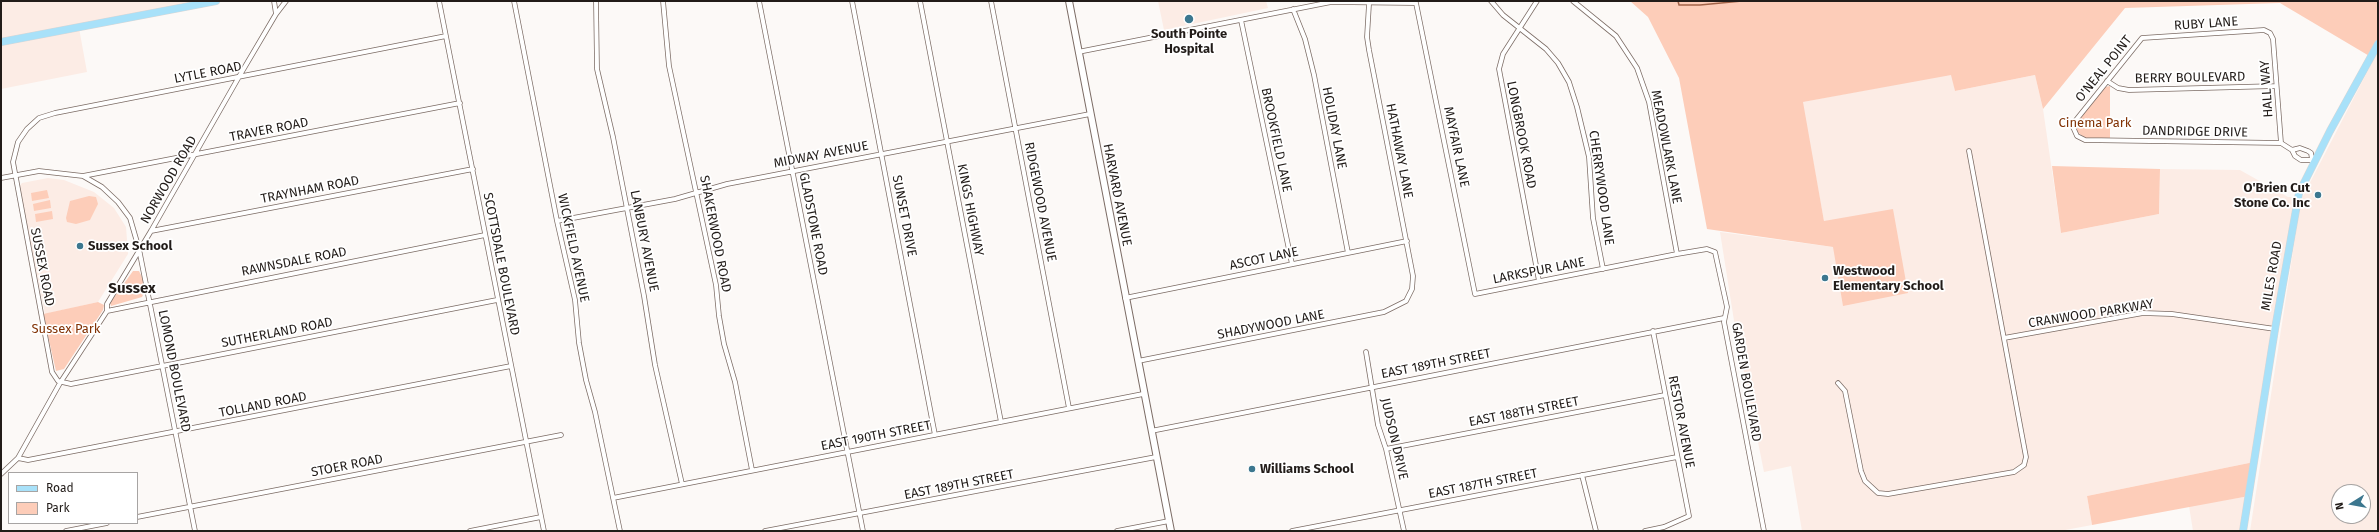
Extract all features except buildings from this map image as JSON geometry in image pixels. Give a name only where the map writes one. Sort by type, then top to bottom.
[{"type":"main road","points":[[1,42],[216,1]]},
{"type":"main road","name":"HARVARD AVENUE","points":[[1069,1],[1143,394],[1171,531]]},
{"type":"main road","name":"MILES ROAD","points":[[2243,531],[2275,329],[2298,197],[2313,159],[2378,44]]},
{"type":"street","points":[[274,1],[276,14]]},
{"type":"street","name":"NORWOOD ROAD","points":[[1,474],[18,458],[60,383],[107,311],[107,304],[196,154],[238,77],[276,14],[286,1]]},
{"type":"street","name":"SCOTTSDALE BOULEVARD","points":[[439,1],[544,531]]},
{"type":"street","name":"WICKFIELD AVENUE","points":[[514,1],[557,221],[575,300],[579,343],[586,380],[595,412],[620,531]]},
{"type":"street","name":"LANBURY AVENUE","points":[[596,1],[597,68],[627,208],[652,346],[682,484]]},
{"type":"street","name":"SHAKERWOOD ROAD","points":[[663,1],[669,66],[697,191],[716,286],[722,337],[735,382],[752,470]]},
{"type":"street","name":"GLADSTONE ROAD","points":[[759,1],[863,531]]},
{"type":"street","name":"SUNSET DRIVE","points":[[852,1],[882,153],[934,435]]},
{"type":"street","name":"KINGS HIGHWAY","points":[[920,1],[1001,422]]},
{"type":"street","name":"RIDGEWOOD AVENUE","points":[[991,1],[1069,408]]},
{"type":"street","points":[[1078,52],[1292,9],[1344,1],[1369,4]]},
{"type":"street","name":"CHERRYWOOD LANE","points":[[1491,1],[1518,28],[1546,49],[1558,63],[1573,94],[1589,157],[1593,218],[1603,269]]},
{"type":"street","name":"LONGBROOK ROAD","points":[[1537,1],[1518,28],[1503,54],[1499,69],[1539,281]]},
{"type":"street","name":"MEADOWLARK LANE","points":[[1573,1],[1616,36],[1637,68],[1649,102],[1677,254]]},
{"type":"street","name":"MAYFAIR LANE","points":[[1369,4],[1416,4],[1476,294]]},
{"type":"street","name":"HATHAWAY LANE","points":[[1369,4],[1367,36],[1369,50],[1414,276],[1412,289],[1406,301]]},
{"type":"street","name":"HOLIDAY LANE","points":[[1292,9],[1305,39],[1314,75],[1348,253]]},
{"type":"street","name":"BROOKFIELD LANE","points":[[1241,20],[1292,264]]},
{"type":"street","name":"RUBY LANE","points":[[2142,38],[2262,30],[2272,34]]},
{"type":"street","name":"HALL WAY","points":[[2272,34],[2280,143]]},
{"type":"street","name":"LYTLE ROAD","points":[[14,176],[13,162],[18,142],[27,129],[40,118],[55,113],[446,36]]},
{"type":"street","name":"O'NEAL POINT","points":[[2075,133],[2076,120],[2142,38]]},
{"type":"street","name":"BERRY BOULEVARD","points":[[2107,81],[2118,88],[2129,90],[2276,86]]},
{"type":"street","name":"TRAVER ROAD","points":[[83,176],[460,103]]},
{"type":"street","name":"MIDWAY AVENUE","points":[[557,221],[627,208],[675,198],[697,191],[946,140],[1090,114]]},
{"type":"street","name":"DANDRIDGE DRIVE","points":[[2075,133],[2085,140],[2280,143],[2292,150],[2295,156],[2301,160],[2308,161],[2313,159],[2311,153],[2305,149],[2298,148],[2292,150]]},
{"type":"street","points":[[1838,383],[1845,392],[1861,471],[1865,481],[1878,493],[1888,494],[2014,472],[2024,465],[2026,457],[1968,151]]},
{"type":"street","name":"TRAYNHAM ROAD","points":[[151,231],[473,169]]},
{"type":"street","name":"LOMOND BOULEVARD","points":[[1,178],[39,171],[83,176],[102,187],[118,202],[130,218],[139,249],[150,301],[195,531]]},
{"type":"street","name":"SUSSEX ROAD","points":[[14,176],[52,372],[54,378],[60,383]]},
{"type":"street","name":"RAWNSDALE ROAD","points":[[107,311],[150,301],[485,235]]},
{"type":"street","name":"ASCOT LANE","points":[[1125,298],[1407,242]]},
{"type":"street","name":"GARDEN BOULEVARD","points":[[1677,254],[1707,249],[1714,252],[1718,259],[1727,307],[1724,318],[1764,531]]},
{"type":"street","name":"LARKSPUR LANE","points":[[1476,294],[1677,254]]},
{"type":"street","name":"SUTHERLAND ROAD","points":[[60,383],[75,383],[498,300]]},
{"type":"street","name":"SHADYWOOD LANE","points":[[1137,361],[1384,312],[1406,301]]},
{"type":"street","name":"CRANWOOD PARKWAY","points":[[2004,338],[2143,313],[2187,316],[2275,329]]},
{"type":"street","name":"EAST 189TH STREET","points":[[1151,431],[1724,318]]},
{"type":"street","name":"RESTOR AVENUE","points":[[1645,531],[1664,527],[1689,516],[1653,331]]},
{"type":"street","name":"JUDSON DRIVE","points":[[1366,352],[1378,425],[1386,449],[1404,531]]},
{"type":"street","name":"TOLLAND ROAD","points":[[18,458],[28,460],[511,366]]},
{"type":"street","name":"EAST 190TH STREET","points":[[613,498],[1143,394]]},
{"type":"street","name":"EAST 188TH STREET","points":[[1386,449],[1665,394]]},
{"type":"street","name":"STOER ROAD","points":[[138,517],[561,435]]},
{"type":"street","name":"EAST 189TH STREET","points":[[766,531],[1156,457]]},
{"type":"street","name":"EAST 187TH STREET","points":[[1292,531],[1677,457]]},
{"type":"street","points":[[1582,476],[1596,531]]},
{"type":"street","points":[[470,531],[541,517]]},
{"type":"street","points":[[1117,531],[1169,521]]},
{"type":"street","points":[[66,531],[102,524]]},
{"type":"shaded area","points":[[1,1],[216,1],[79,28],[87,72],[1,89]]},
{"type":"shaded area","name":"South Pointe Hospital","points":[[1158,1],[1266,1],[1268,8],[1164,30]]},
{"type":"shaded area","points":[[2378,51],[2378,531],[2250,531],[2301,200]]},
{"type":"shaded area","points":[[1952,74],[1955,91],[2035,75],[2043,109],[2061,233],[2159,214],[2160,169],[2240,170],[2288,197],[2298,197],[2254,462],[2087,496],[2092,525],[2060,531],[1802,531],[1791,466],[1764,472],[1735,327],[1720,232],[1833,247],[1908,293],[1824,221],[1802,102]]},
{"type":"shaded area","name":"Sussex School","points":[[48,178],[64,180],[94,192],[114,208],[126,227],[128,254],[98,302],[45,314],[19,186],[22,183]]},
{"type":"shaded area","points":[[2249,496],[2244,531],[2193,531],[2189,506]]},
{"type":"green space","points":[[1630,1],[2378,1],[2378,44],[2371,57],[2280,3],[2125,8],[2043,109],[2035,75],[1955,91],[1951,75],[1803,102],[1824,221],[1893,209],[1908,293],[1843,306],[1833,247],[1707,229],[1679,78],[1648,17]]},
{"type":"green space","name":"Cinema Park","points":[[2110,86],[2110,139],[2085,138],[2076,131],[2077,122],[2105,87]]},
{"type":"green space","points":[[2052,166],[2160,169],[2159,214],[2061,233]]},
{"type":"green space","points":[[47,190],[49,198],[32,201],[31,193]]},
{"type":"green space","points":[[89,196],[96,197],[98,204],[90,220],[76,224],[67,222],[66,218],[70,201]]},
{"type":"green space","points":[[50,200],[51,208],[34,211],[33,204]]},
{"type":"green space","points":[[52,211],[53,219],[36,222],[35,214]]},
{"type":"green space","name":"Sussex Park","points":[[133,271],[139,271],[143,279],[144,293],[142,297],[111,306],[110,303]]},
{"type":"green space","name":"Sussex Park","points":[[98,302],[104,305],[103,310],[64,369],[56,371],[43,314]]},
{"type":"green space","points":[[2254,462],[2249,496],[2092,525],[2087,496]]},
{"type":"waterway","points":[[1678,1],[1679,5],[1700,5],[1742,1]]},
{"type":"place","name":"South Pointe Hospital","points":[[1189,19]]},
{"type":"place","name":"O'Brien Cut Stone Co. Inc","points":[[2318,195]]},
{"type":"place","name":"Sussex School","points":[[80,246]]},
{"type":"place","name":"Westwood Elementary School","points":[[1825,278]]},
{"type":"place","name":"Williams School","points":[[1252,469]]},
{"type":"district","name":"Sussex","points":[[132,289]]}]
